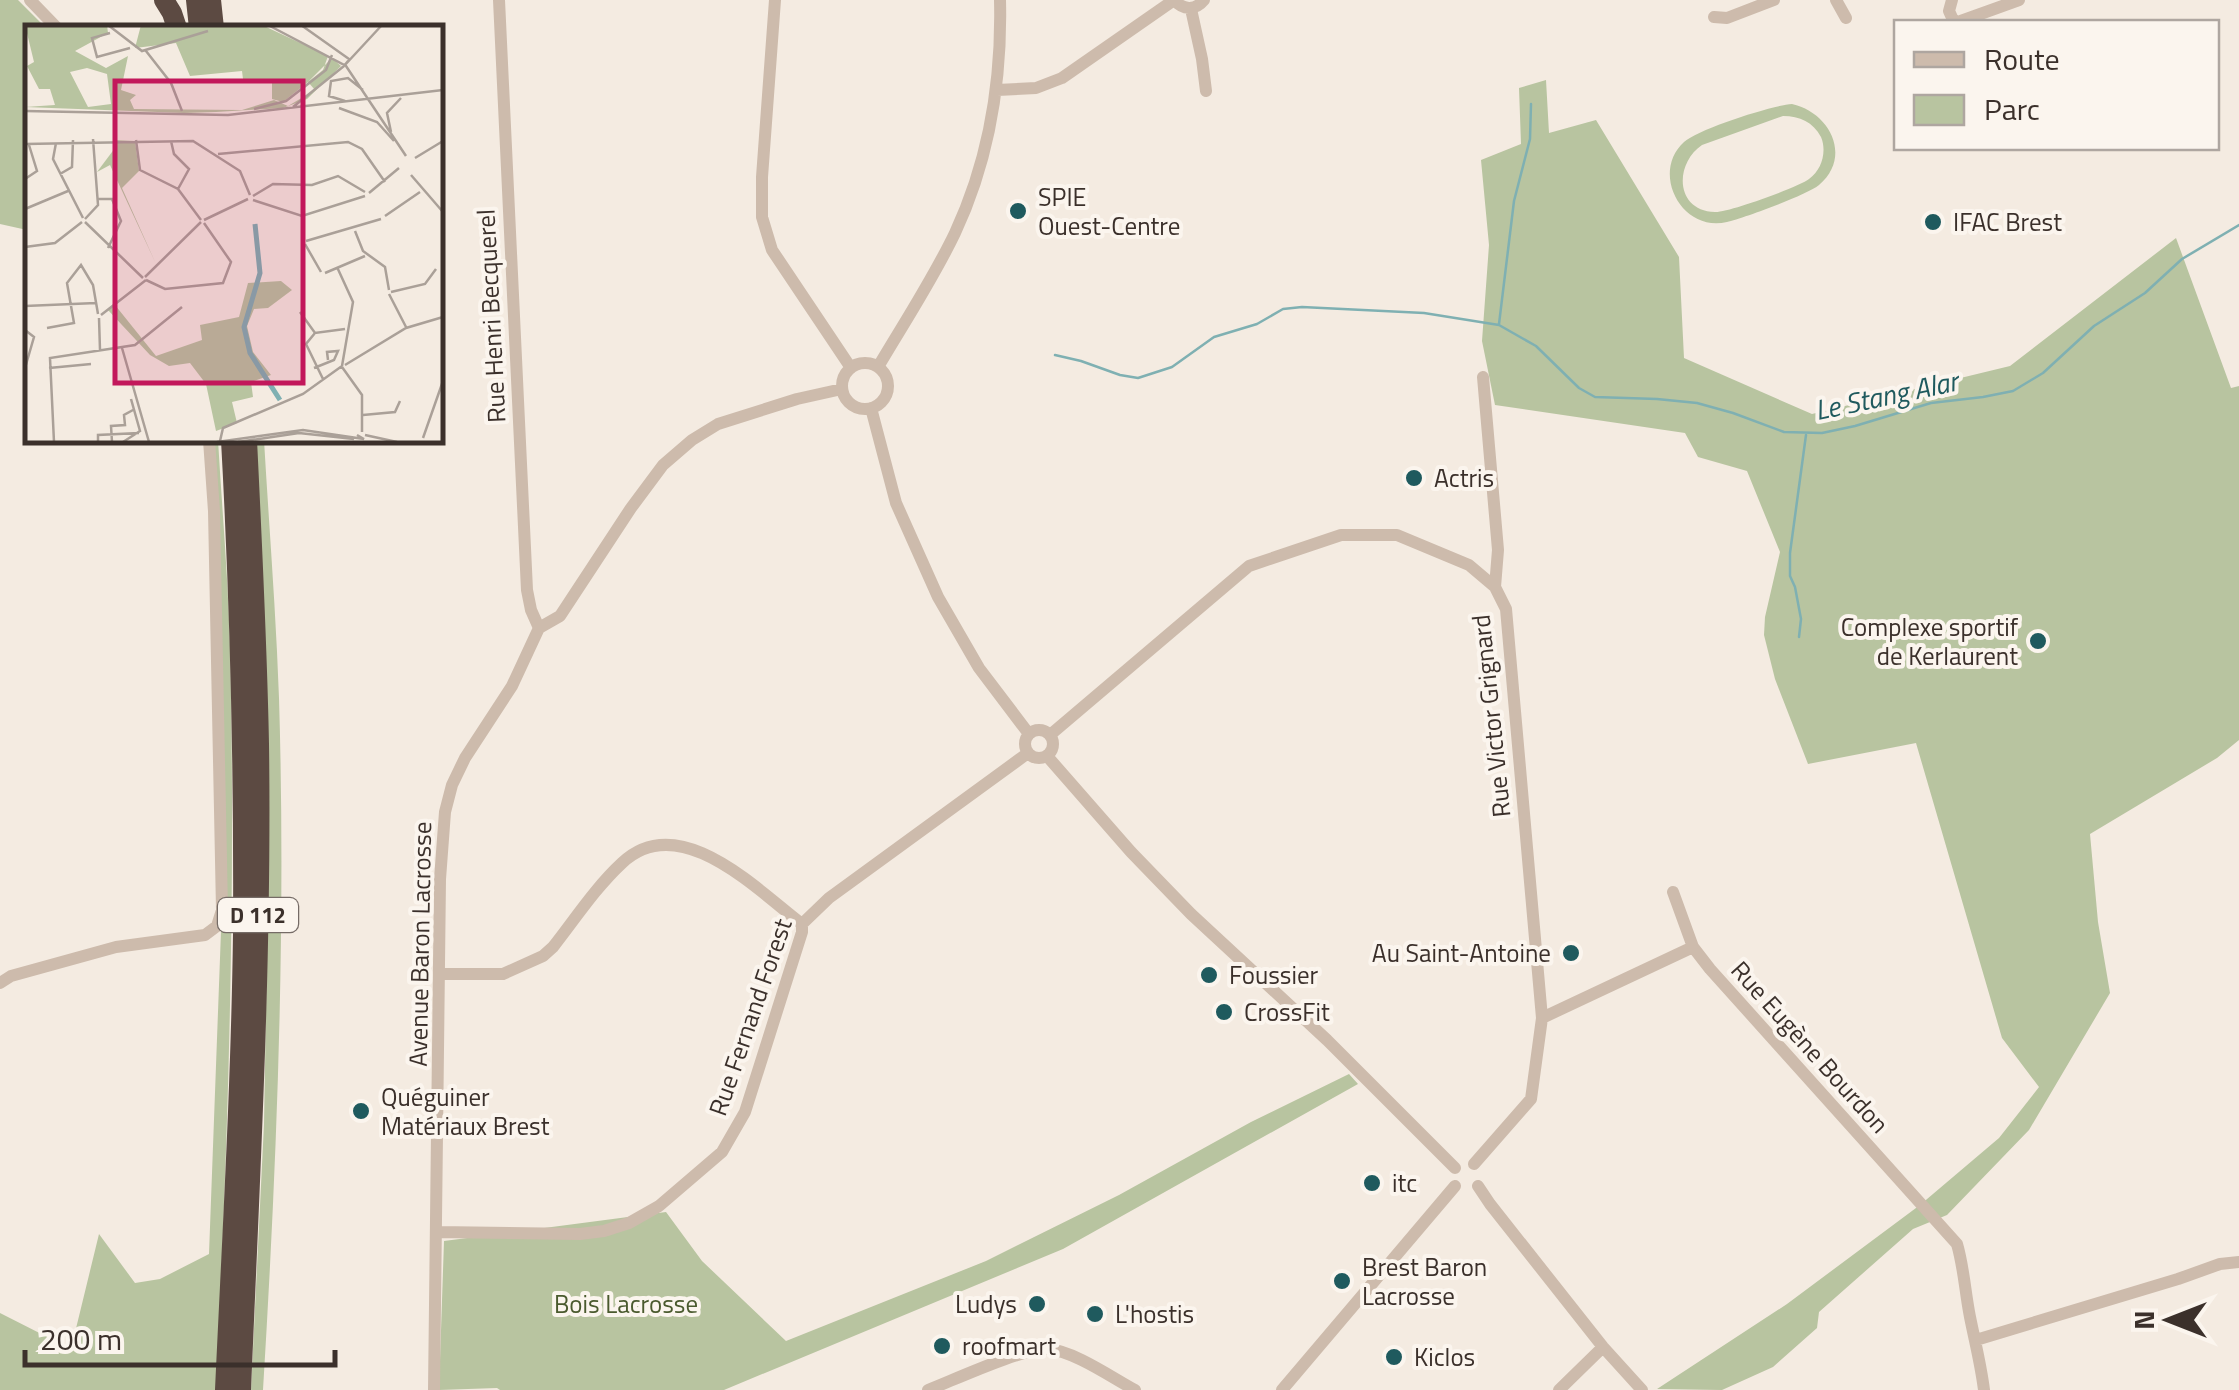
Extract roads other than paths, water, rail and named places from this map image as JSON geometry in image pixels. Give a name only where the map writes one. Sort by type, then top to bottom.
[{"type":"highway","points":[[164,0],[176,25]]},
{"type":"highway","points":[[201,2],[212,25]]},
{"type":"highway","name":"D 112","points":[[225,1390],[242,936],[242,705],[231,442]]},
{"type":"highway","name":"D 112","points":[[240,1390],[253,1112],[259,764],[247,442]]},
{"type":"street","points":[[30,0],[54,25]]},
{"type":"street","name":"Rue Henri Becquerel","points":[[499,0],[527,590],[540,628]]},
{"type":"street","points":[[775,0],[762,217],[772,250],[851,368]]},
{"type":"street","points":[[878,367],[954,235],[969,200],[997,90],[1000,0]]},
{"type":"street","points":[[997,90],[1036,88],[1062,78],[1174,0],[1191,8],[1204,0]]},
{"type":"street","points":[[1836,0],[1846,18]]},
{"type":"street","points":[[1962,20],[2019,0]]},
{"type":"street","points":[[1714,17],[1728,18],[1769,1]]},
{"type":"street","points":[[1191,8],[1206,92]]},
{"type":"street","points":[[865,363],[878,367],[887,378],[887,393],[871,408],[853,406],[844,396],[844,377],[851,368],[865,363]]},
{"type":"street","points":[[1482,377],[1498,550],[1495,587]]},
{"type":"street","name":"Avenue Baron Lacrosse","points":[[434,1390],[442,841],[444,812],[452,785],[512,686],[540,628],[560,616],[663,465],[718,424],[842,389]]},
{"type":"street","points":[[871,408],[896,503],[938,597],[978,668],[1029,734]]},
{"type":"street","points":[[0,983],[11,976],[116,948],[206,935],[217,926],[222,910],[209,442]]},
{"type":"street","name":"Rue Victor Grignard","points":[[1050,735],[1249,566],[1341,535],[1398,535],[1469,565],[1495,587],[1506,609],[1542,1018],[1530,1099],[1474,1164]]},
{"type":"street","points":[[1038,730],[1050,735],[1053,748],[1047,756],[1039,758],[1028,753],[1025,745],[1029,734],[1038,730]]},
{"type":"street","name":"Rue Fernand Forest","points":[[438,1232],[604,1231],[629,1224],[695,1177],[722,1152],[745,1112],[802,924],[829,898],[1028,753]]},
{"type":"street","points":[[1047,756],[1130,852],[1455,1168]]},
{"type":"street","points":[[440,974],[504,974],[543,956],[624,861],[653,844],[690,846],[721,862],[802,924]]},
{"type":"street","name":"Rue Eugène Bourdon","points":[[1672,892],[1693,947],[1957,1244],[1984,1390]]},
{"type":"street","points":[[1542,1018],[1693,947]]},
{"type":"street","points":[[1466,1162],[1474,1164],[1482,1177],[1478,1186],[1466,1192],[1455,1186],[1452,1177],[1455,1168],[1466,1162]]},
{"type":"street","points":[[1282,1390],[1455,1186]]},
{"type":"street","points":[[1478,1186],[1603,1347],[1642,1390]]},
{"type":"street","points":[[1976,1340],[2220,1264],[2239,1262]]},
{"type":"street","points":[[1559,1390],[1603,1347]]},
{"type":"street","points":[[928,1390],[1026,1353],[1047,1349],[1071,1356],[1135,1390]]},
{"type":"waterway","points":[[1499,324],[1514,201],[1530,139],[1531,104]]},
{"type":"waterway","name":"Le Stang Alar","points":[[1055,355],[1138,378],[1172,367],[1214,337],[1257,324],[1283,309],[1424,313],[1499,325],[1536,346],[1579,388],[1595,397],[1697,403],[1784,432],[1822,433],[1931,403],[2013,391],[2043,373],[2094,326],[2145,293],[2182,259],[2239,225]]},
{"type":"waterway","points":[[1799,637],[1801,619],[1790,576],[1790,553],[1806,435]]},
{"type":"place","name":"SPIE Ouest-Centre","points":[[1018,211]]},
{"type":"place","name":"IFAC Brest","points":[[1933,222]]},
{"type":"place","name":"Actris","points":[[1414,478]]},
{"type":"place","name":"Complexe sportif de Kerlaurent","points":[[2038,641]]},
{"type":"place","name":"Au Saint-Antoine","points":[[1571,953]]},
{"type":"place","name":"Foussier","points":[[1209,975]]},
{"type":"place","name":"CrossFit","points":[[1224,1012]]},
{"type":"place","name":"Quéguiner Matériaux Brest","points":[[361,1111]]},
{"type":"place","name":"itc","points":[[1372,1183]]},
{"type":"place","name":"Brest Baron Lacrosse","points":[[1342,1281]]},
{"type":"place","name":"Ludys","points":[[1037,1304]]},
{"type":"place","name":"L'hostis","points":[[1095,1314]]},
{"type":"place","name":"roofmart","points":[[942,1346]]},
{"type":"place","name":"Kiclos","points":[[1394,1357]]},
{"type":"park label","name":"Bois Lacrosse","points":[[626,1304]]}]
